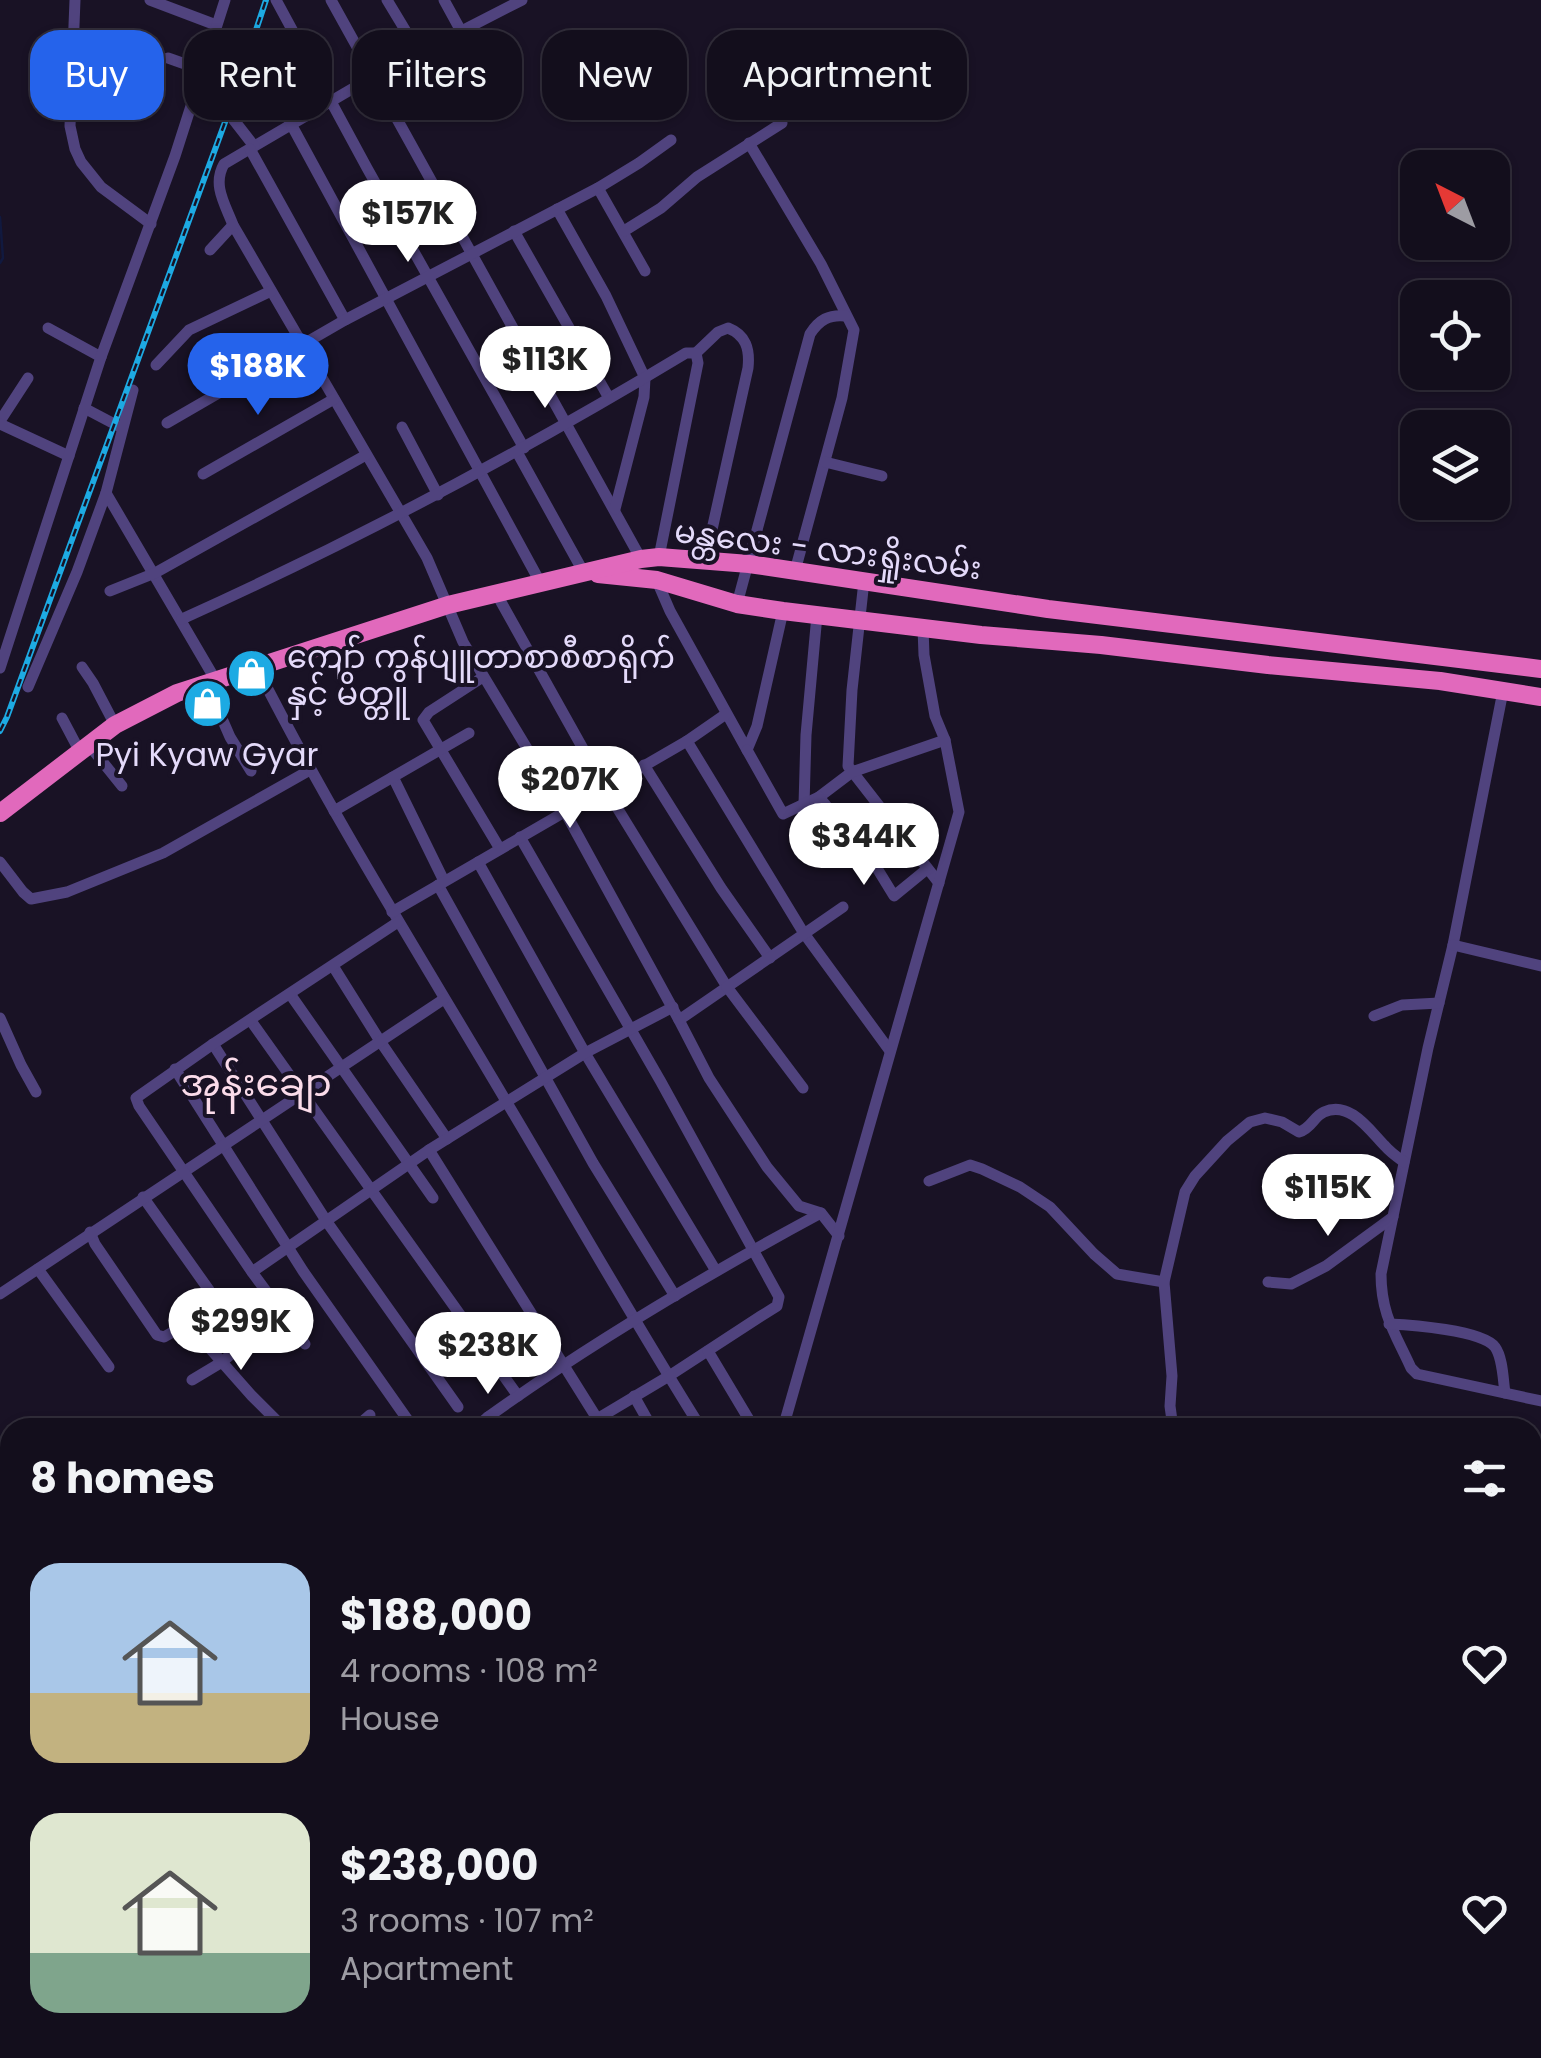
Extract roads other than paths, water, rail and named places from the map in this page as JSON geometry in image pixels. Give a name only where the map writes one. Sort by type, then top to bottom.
[{"type":"highway","name":"မန္တလေး - လားရှိုးလမ်း","points":[[586,573],[650,558],[750,564],[1001,602],[1541,669]]},
{"type":"highway","name":"မန္တလေး - လားရှိုးလမ်း","points":[[586,573],[657,580],[737,604],[782,611],[1440,681],[1541,697]]},
{"type":"highway","points":[[0,813],[115,725],[177,693],[448,606],[586,573]]},
{"type":"highway","points":[[1000,636],[1001,602]]},
{"type":"street","points":[[75,0],[70,126],[76,149],[81,162],[101,186],[151,224]]},
{"type":"street","points":[[150,0],[216,26]]},
{"type":"street","points":[[215,30],[224,0]]},
{"type":"street","points":[[276,0],[292,30]]},
{"type":"street","points":[[331,0],[352,37]]},
{"type":"street","points":[[387,0],[405,30]]},
{"type":"street","points":[[444,0],[461,30],[498,5],[522,0]]},
{"type":"street","points":[[168,58],[184,64]]},
{"type":"street","points":[[332,106],[586,573]]},
{"type":"street","points":[[0,668],[84,408],[185,120]]},
{"type":"street","points":[[234,120],[345,320]]},
{"type":"street","points":[[289,120],[540,582]]},
{"type":"street","points":[[298,120],[224,164],[217,176],[218,187],[233,224],[401,513],[426,558],[463,642],[564,810],[709,1078],[767,1168],[799,1206],[822,1213],[838,1236]]},
{"type":"street","points":[[398,120],[615,509],[650,558]]},
{"type":"street","points":[[624,231],[782,123]]},
{"type":"street","points":[[167,424],[345,320],[598,188],[671,140]]},
{"type":"street","points":[[750,143],[821,264],[854,330],[842,398],[794,571]]},
{"type":"street","points":[[598,188],[645,270]]},
{"type":"street","points":[[557,209],[606,296],[645,378],[644,397],[615,509]]},
{"type":"street","points":[[210,250],[233,224]]},
{"type":"street","points":[[514,232],[609,398]]},
{"type":"street","points":[[156,365],[189,330],[271,291]]},
{"type":"street","points":[[737,604],[810,334],[830,316],[846,316]]},
{"type":"street","points":[[48,328],[101,358]]},
{"type":"street","points":[[182,619],[438,496],[686,353],[696,353],[718,332],[728,328],[736,331],[750,352],[705,560]]},
{"type":"street","points":[[650,558],[698,363],[696,353]]},
{"type":"street","points":[[28,378],[0,422],[68,456]]},
{"type":"street","points":[[28,686],[106,493],[133,390]]},
{"type":"street","points":[[202,474],[334,399]]},
{"type":"street","points":[[84,408],[122,428]]},
{"type":"street","points":[[402,426],[438,496]]},
{"type":"street","points":[[110,591],[154,573],[366,455]]},
{"type":"street","points":[[825,462],[882,476]]},
{"type":"street","points":[[106,493],[182,619],[211,680],[230,737],[251,771]]},
{"type":"street","points":[[657,580],[670,611],[783,814],[819,797],[852,772],[945,740]]},
{"type":"street","points":[[864,582],[848,766],[939,883]]},
{"type":"street","points":[[496,593],[605,788],[727,987],[804,1088]]},
{"type":"street","points":[[747,750],[757,726],[782,611]]},
{"type":"street","points":[[804,804],[806,735],[818,615]]},
{"type":"street","points":[[787,1418],[960,812],[945,740],[935,716],[923,628]]},
{"type":"street","points":[[256,666],[310,770],[395,917],[695,1418]]},
{"type":"street","points":[[82,667],[115,725]]},
{"type":"street","points":[[483,677],[428,712],[423,720],[500,849]]},
{"type":"street","points":[[1503,691],[1453,945],[1392,1217],[1381,1291],[1389,1324],[1417,1374],[1541,1401]]},
{"type":"street","points":[[305,1344],[136,1098],[333,966],[441,883],[687,741],[726,714]]},
{"type":"street","points":[[62,718],[84,748],[122,786]]},
{"type":"street","points":[[334,811],[469,733]]},
{"type":"street","points":[[687,741],[804,932],[890,1050]]},
{"type":"street","points":[[644,765],[770,958]]},
{"type":"street","points":[[0,862],[31,898],[67,892],[164,853],[310,770]]},
{"type":"street","points":[[392,777],[441,883],[546,1077],[675,1296]]},
{"type":"street","points":[[819,797],[876,866],[894,896],[928,869]]},
{"type":"street","points":[[520,837],[779,1297],[776,1306],[605,1418]]},
{"type":"street","points":[[478,862],[585,1054],[716,1271]]},
{"type":"street","points":[[252,1272],[409,1163],[546,1077],[630,1031],[676,1014],[727,987],[843,907]]},
{"type":"street","points":[[1453,945],[1541,966]]},
{"type":"street","points":[[333,966],[447,1139]]},
{"type":"street","points":[[290,994],[432,1198]]},
{"type":"street","points":[[0,1294],[444,998]]},
{"type":"street","points":[[1374,1016],[1402,1005],[1439,1003]]},
{"type":"street","points":[[0,1018],[36,1092]]},
{"type":"street","points":[[251,1021],[518,1396]]},
{"type":"street","points":[[213,1044],[327,1222],[458,1407]]},
{"type":"street","points":[[175,1070],[332,1314],[406,1418]]},
{"type":"street","points":[[1172,1418],[1164,1282],[1185,1192],[1194,1176],[1250,1122],[1265,1118],[1299,1132],[1308,1129],[1324,1112],[1338,1109],[1361,1119],[1404,1162]]},
{"type":"street","points":[[430,1150],[597,1418]]},
{"type":"street","points":[[929,1181],[970,1165],[982,1169],[1050,1207],[1117,1274],[1164,1282]]},
{"type":"street","points":[[143,1197],[209,1290],[208,1304]]},
{"type":"street","points":[[496,1418],[518,1396],[563,1364],[716,1271],[822,1213]]},
{"type":"street","points":[[1268,1282],[1291,1284],[1326,1266],[1392,1217]]},
{"type":"street","points":[[90,1232],[94,1244],[157,1335],[164,1337],[183,1326],[191,1327],[275,1418]]},
{"type":"street","points":[[38,1269],[109,1367]]},
{"type":"street","points":[[1389,1324],[1424,1325],[1482,1338],[1494,1346],[1499,1358],[1505,1394]]},
{"type":"street","points":[[192,1380],[222,1362],[263,1327]]},
{"type":"street","points":[[708,1351],[748,1418]]},
{"type":"street","points":[[634,1396],[646,1418]]},
{"type":"street","points":[[366,1418],[370,1415]]},
{"type":"waterway","points":[[0,217],[0,263]]},
{"type":"railway","points":[[0,731],[228,114],[266,0]]},
{"type":"place","name":"ကျော် ကွန်ပျူတာစာစီစာရိုက် နှင့် မိတ္တူ","points":[[252,674]]},
{"type":"place","name":"Pyi Kyaw Gyar","points":[[207,704]]},
{"type":"district","name":"အုန်းချော","points":[[256,1082]]}]
